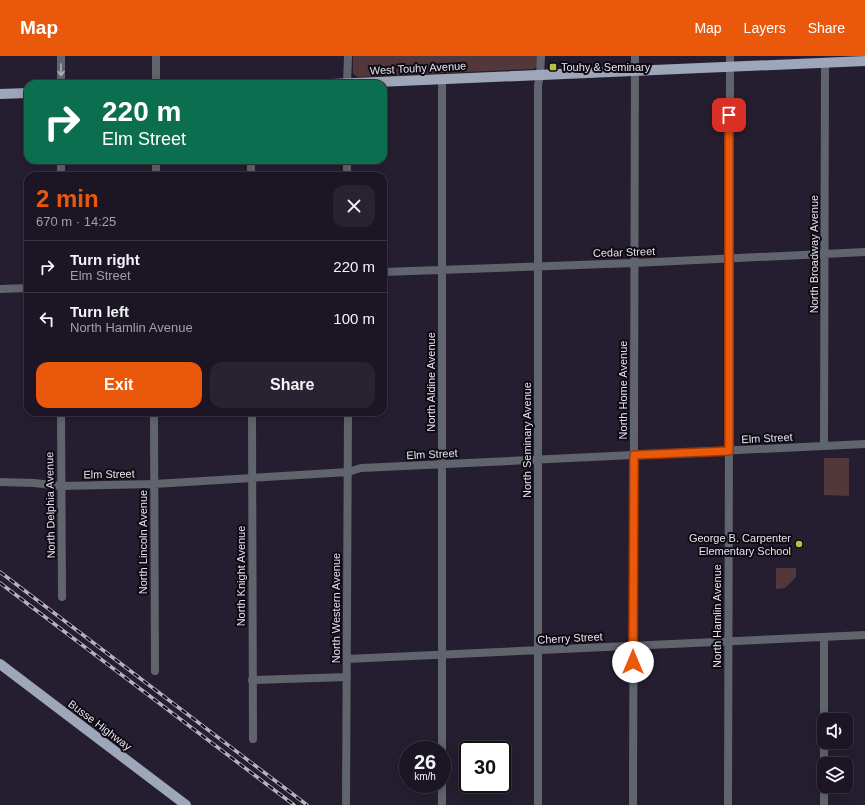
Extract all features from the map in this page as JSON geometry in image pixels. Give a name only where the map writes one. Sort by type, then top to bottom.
[{"type":"main road","name":"West Touhy Avenue","points":[[387,82],[865,61]]},
{"type":"main road","points":[[0,94],[24,93]]},
{"type":"main road","name":"Busse Highway","points":[[0,664],[186,805]]},
{"type":"street","points":[[62,56],[62,80]]},
{"type":"street","points":[[156,56],[156,80]]},
{"type":"street","points":[[347,80],[348,56]]},
{"type":"street","name":"North Seminary Avenue","points":[[538,805],[538,85],[541,56]]},
{"type":"street","name":"North Home Avenue","points":[[633,805],[635,56]]},
{"type":"street","name":"North Hamlin Avenue","points":[[728,805],[730,56]]},
{"type":"street","name":"North Broadway Avenue","points":[[824,446],[825,62]]},
{"type":"street","name":"North Aldine Avenue","points":[[442,79],[442,805]]},
{"type":"street","name":"Cedar Street","points":[[387,272],[634,263],[865,252]]},
{"type":"street","points":[[0,289],[24,288]]},
{"type":"street","name":"North Delphia Avenue","points":[[61,416],[62,597]]},
{"type":"street","name":"North Lincoln Avenue","points":[[154,416],[155,671]]},
{"type":"street","name":"North Knight Avenue","points":[[252,416],[253,739]]},
{"type":"street","name":"North Western Avenue","points":[[346,805],[348,416]]},
{"type":"street","name":"Elm Street","points":[[0,482],[34,483],[61,486],[154,484],[348,472],[361,468],[865,444]]},
{"type":"street","name":"Cherry Street","points":[[347,659],[865,635]]},
{"type":"street","points":[[824,637],[824,805]]},
{"type":"street","points":[[252,680],[347,677]]},
{"type":"shaded area","points":[[353,56],[538,56],[538,65],[534,69],[358,77],[353,74]]},
{"type":"shaded area","points":[[824,458],[849,458],[849,496],[824,495]]},
{"type":"shaded area","points":[[776,568],[796,568],[796,577],[785,588],[776,589]]},
{"type":"railway","points":[[0,572],[307,805]]},
{"type":"railway","points":[[0,583],[294,805]]},
{"type":"place","name":"Touhy & Seminary","points":[[553,67]]},
{"type":"place","name":"George B. Carpenter Elementary School","points":[[799,544]]},
{"type":"route","points":[[633,662],[634,455],[729,451],[729,115]]}]
